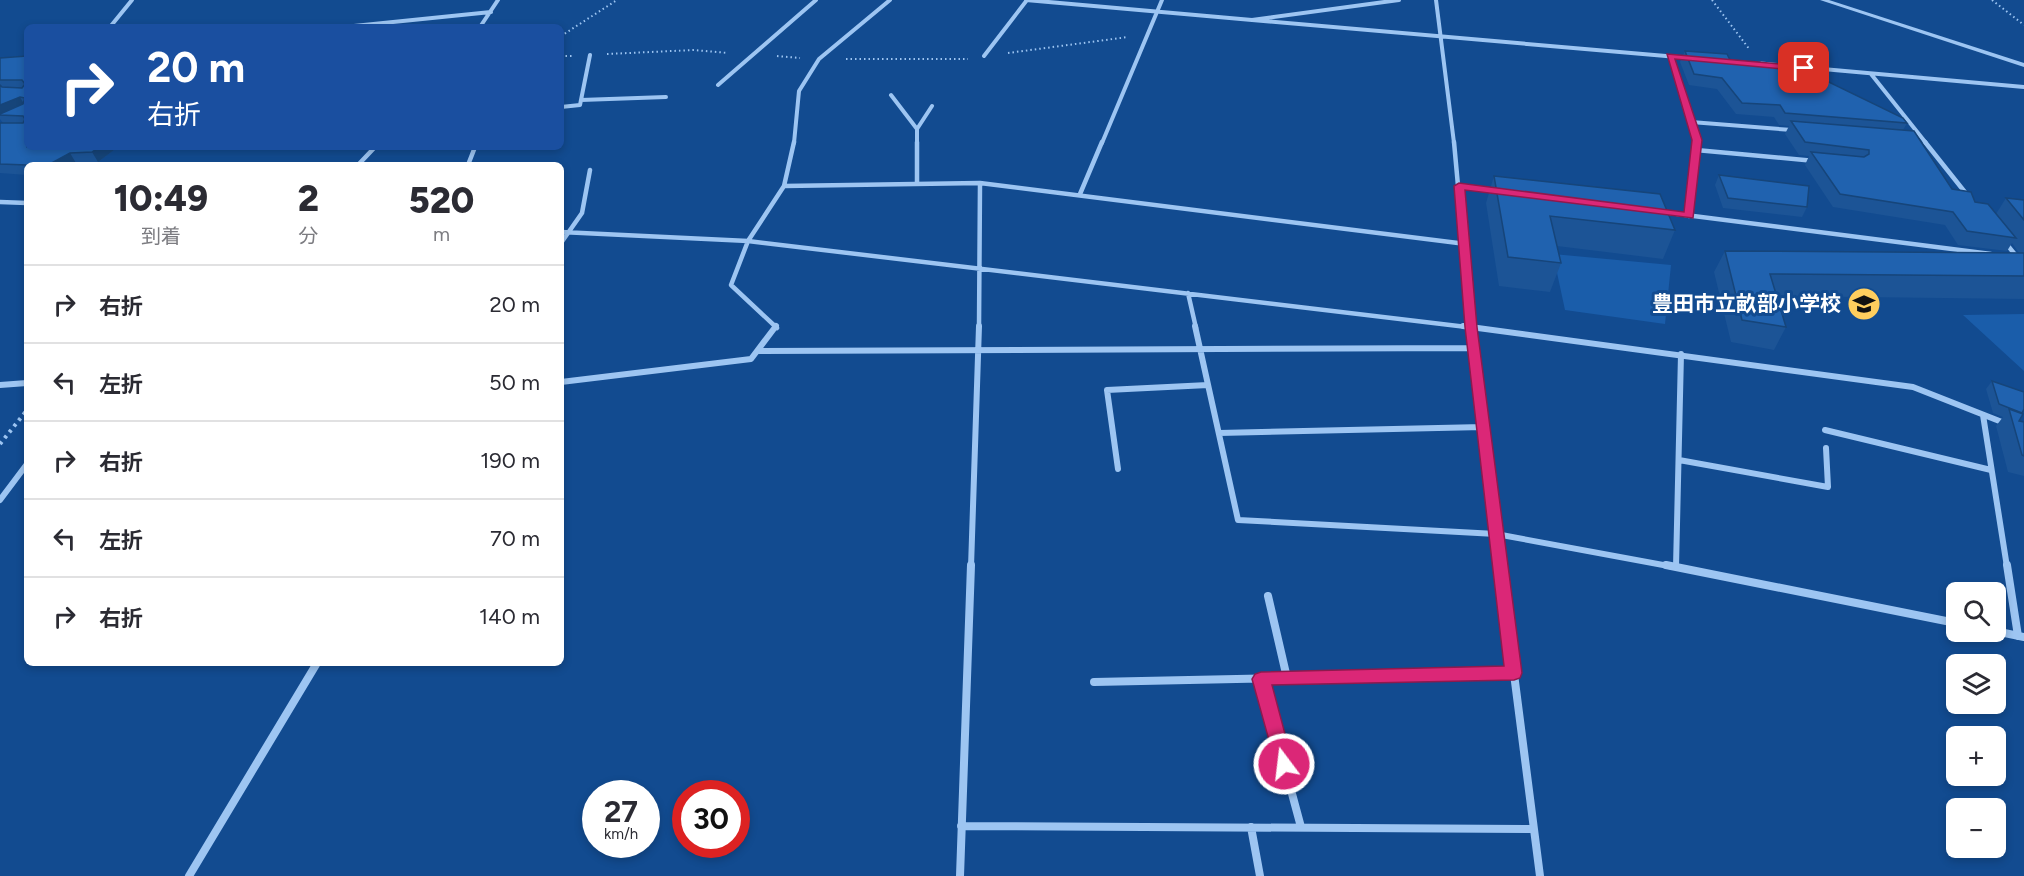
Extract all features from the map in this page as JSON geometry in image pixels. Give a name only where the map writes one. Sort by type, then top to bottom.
[{"type":"street","points":[[112,24],[132,0]]},
{"type":"street","points":[[482,24],[498,0]]},
{"type":"street","points":[[718,85],[816,0]]},
{"type":"street","points":[[564,382],[751,359],[758,351],[777,327],[731,285],[748,241],[784,186],[796,135],[799,91],[819,59],[890,0]]},
{"type":"street","points":[[984,57],[1026,0],[1693,58]]},
{"type":"street","points":[[1080,194],[1162,0]]},
{"type":"street","points":[[1252,21],[1399,0]]},
{"type":"street","points":[[1436,0],[1466,244],[1471,327],[1540,876]]},
{"type":"street","points":[[1823,0],[2024,64]]},
{"type":"street","points":[[373,24],[491,12]]},
{"type":"street","points":[[564,107],[580,105],[590,55]]},
{"type":"street","points":[[1670,56],[1697,140],[1689,216]]},
{"type":"street","points":[[1749,63],[2024,87]]},
{"type":"street","points":[[1871,74],[1974,203]]},
{"type":"street","points":[[891,95],[917,129]]},
{"type":"street","points":[[581,100],[666,97]]},
{"type":"street","points":[[916,184],[917,129],[932,106]]},
{"type":"street","points":[[1691,122],[1796,131]]},
{"type":"street","points":[[1912,140],[1924,141]]},
{"type":"street","points":[[361,162],[372,150]]},
{"type":"street","points":[[1696,150],[1823,162]]},
{"type":"street","points":[[564,232],[582,213],[590,170]]},
{"type":"street","points":[[784,186],[980,183],[1466,244]]},
{"type":"street","points":[[960,876],[981,268],[980,183]]},
{"type":"street","points":[[1459,186],[1505,192]]},
{"type":"street","points":[[0,202],[24,203]]},
{"type":"street","points":[[1654,211],[1993,254]]},
{"type":"street","points":[[564,232],[748,241],[1681,354],[1913,387],[2014,427]]},
{"type":"street","points":[[2002,239],[2017,257]]},
{"type":"street","points":[[2005,255],[2024,258]]},
{"type":"street","points":[[1188,293],[1238,520],[1496,534],[1946,621]]},
{"type":"street","points":[[758,351],[978,352],[1200,348],[1474,348]]},
{"type":"street","points":[[1676,567],[1681,354]]},
{"type":"street","points":[[0,385],[24,383]]},
{"type":"street","points":[[1118,469],[1107,390],[1208,385]]},
{"type":"street","points":[[1983,415],[2021,637],[2006,634]]},
{"type":"street","points":[[1219,433],[1483,427]]},
{"type":"street","points":[[1825,430],[1991,470]]},
{"type":"street","points":[[1679,460],[1828,487],[1826,448]]},
{"type":"street","points":[[0,500],[24,468]]},
{"type":"street","points":[[1268,596],[1287,678]]},
{"type":"street","points":[[189,876],[315,666]]},
{"type":"street","points":[[1094,682],[1514,673]]},
{"type":"street","points":[[1261,679],[1301,827]]},
{"type":"street","points":[[962,826],[1534,829]]},
{"type":"street","points":[[1251,828],[1260,876]]},
{"type":"path","points":[[564,34],[616,0]]},
{"type":"path","points":[[1712,0],[1760,64]]},
{"type":"path","points":[[1992,0],[2024,25]]},
{"type":"path","points":[[564,56],[694,50],[819,59]]},
{"type":"path","points":[[0,444],[24,414]]},
{"type":"shaded area","points":[[1553,254],[1671,265],[1665,324],[1565,310]]},
{"type":"shaded area","points":[[2024,314],[2024,371],[1963,315]]},
{"type":"building","points":[[1685,51],[1727,54],[1730,60],[1760,62],[1763,66],[1800,68],[1903,118],[1907,123],[1785,113],[1780,105],[1742,103],[1722,78],[1694,74]]},
{"type":"building","points":[[24,56],[24,83],[22,80],[0,80],[0,58]]},
{"type":"building","points":[[0,85],[22,88],[24,85],[24,98],[20,97],[0,105]]},
{"type":"building","points":[[24,101],[24,118],[0,115],[0,114],[23,104]]},
{"type":"building","points":[[24,121],[24,150],[95,150],[70,153],[54,162],[0,164],[0,123],[23,123]]},
{"type":"building","points":[[1791,121],[1914,131],[1952,189],[1971,192],[1975,202],[1988,204],[2016,238],[1967,231],[1953,212],[1840,194],[1811,152],[1864,157],[1869,154],[1869,150],[1805,142]]},
{"type":"building","points":[[1719,175],[1809,186],[1807,207],[1728,198]]},
{"type":"building","points":[[1494,176],[1660,194],[1675,230],[1550,216],[1561,263],[1508,257]]},
{"type":"building","points":[[2006,198],[2024,200],[2024,220]]},
{"type":"building","points":[[1725,251],[2024,253],[2024,276],[1770,274],[1786,327],[1742,320]]},
{"type":"building","points":[[1992,381],[2024,392],[2022,413],[1999,404]]},
{"type":"building","points":[[2009,409],[2023,414],[2019,421],[2024,422],[2024,456],[2022,455]]},
{"type":"place","name":"豊田市立畝部小学校","points":[[1864,304]]},
{"type":"route","points":[[1284,764],[1261,679],[1514,673],[1471,327],[1466,244],[1459,186],[1689,216],[1697,140],[1670,56],[1804,68]]}]
